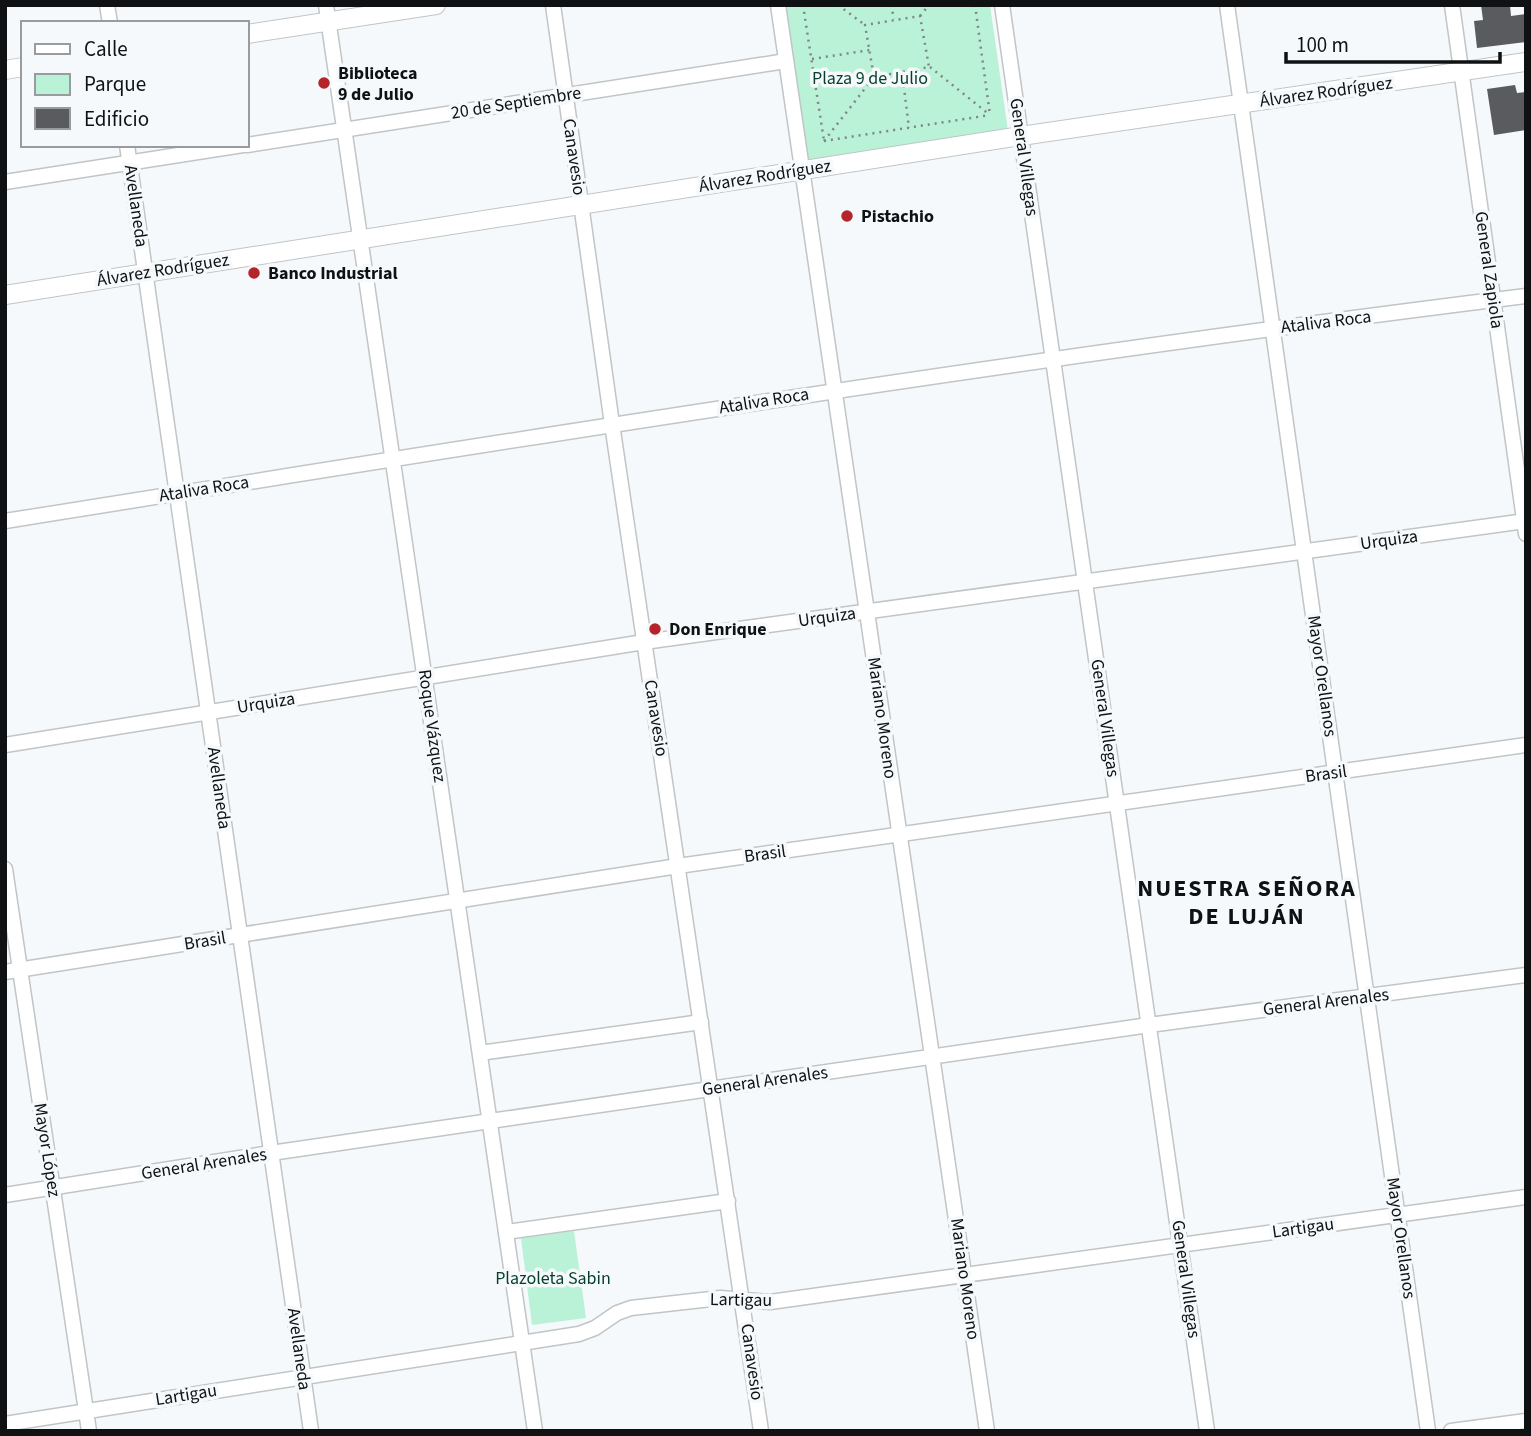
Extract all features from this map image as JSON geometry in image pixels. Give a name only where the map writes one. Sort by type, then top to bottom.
[{"type":"main road","points":[[248,34],[328,13],[436,5]]},
{"type":"main road","name":"Álvarez Rodríguez","points":[[5,295],[1021,136],[1526,62]]},
{"type":"street","name":"Canavesio","points":[[553,5],[761,1431]]},
{"type":"street","name":"Mariano Moreno","points":[[778,5],[988,1431]]},
{"type":"street","name":"General Villegas","points":[[1002,5],[1207,1431]]},
{"type":"street","name":"Mayor Orellanos","points":[[1227,5],[1428,1431]]},
{"type":"street","name":"General Zapiola","points":[[1451,5],[1525,526]]},
{"type":"street","name":"Roque Vázquez","points":[[328,13],[536,1431]]},
{"type":"street","name":"20 de Septiembre","points":[[248,145],[786,61]]},
{"type":"street","name":"Avellaneda","points":[[127,147],[311,1431]]},
{"type":"street","name":"20 de Septiembre","points":[[5,182],[232,147]]},
{"type":"street","name":"Ataliva Roca","points":[[5,521],[612,424],[1053,358],[1526,296]]},
{"type":"street","name":"Urquiza","points":[[5,745],[644,642],[1304,551],[1525,526]]},
{"type":"street","name":"Brasil","points":[[13,971],[678,866],[1526,745]]},
{"type":"street","name":"Mayor López","points":[[5,869],[13,971],[53,1188],[89,1431]]},
{"type":"street","name":"General Arenales","points":[[5,1195],[271,1153],[1149,1024],[1526,975]]},
{"type":"street","points":[[480,1053],[701,1022]]},
{"type":"street","name":"Lartigau","points":[[5,1423],[587,1332],[617,1313],[631,1308],[720,1298],[770,1302],[1526,1197]]},
{"type":"street","points":[[506,1232],[728,1201]]},
{"type":"street","points":[[1451,1431],[1526,1421]]},
{"type":"path","points":[[803,5],[824,141]]},
{"type":"path","points":[[838,5],[866,25],[920,16],[929,5]]},
{"type":"path","points":[[891,5],[894,21]]},
{"type":"path","points":[[975,5],[990,115]]},
{"type":"path","points":[[920,16],[929,67],[990,115]]},
{"type":"path","points":[[866,25],[874,77]]},
{"type":"path","points":[[812,60],[870,50]]},
{"type":"path","points":[[824,141],[874,77],[929,67]]},
{"type":"path","points":[[902,72],[909,128]]},
{"type":"path","points":[[824,141],[990,115]]},
{"type":"green space","name":"Plaza 9 de Julio","points":[[785,5],[990,5],[1008,131],[808,162]]},
{"type":"green space","name":"Plazoleta Sabin","points":[[574,1231],[586,1318],[532,1325],[521,1238]]},
{"type":"building","points":[[1481,5],[1510,5],[1511,16],[1526,14],[1526,42],[1477,48],[1474,21],[1483,20]]},
{"type":"building","points":[[1515,85],[1517,93],[1526,92],[1526,130],[1494,135],[1487,89]]},
{"type":"place","name":"Biblioteca 9 de Julio","points":[[324,83]]},
{"type":"place","name":"Pistachio","points":[[847,216]]},
{"type":"place","name":"Banco Industrial","points":[[254,273]]},
{"type":"place","name":"Don Enrique","points":[[655,629]]},
{"type":"district","name":"NUESTRA SEÑORA DE LUJÁN","points":[[1247,902]]}]
